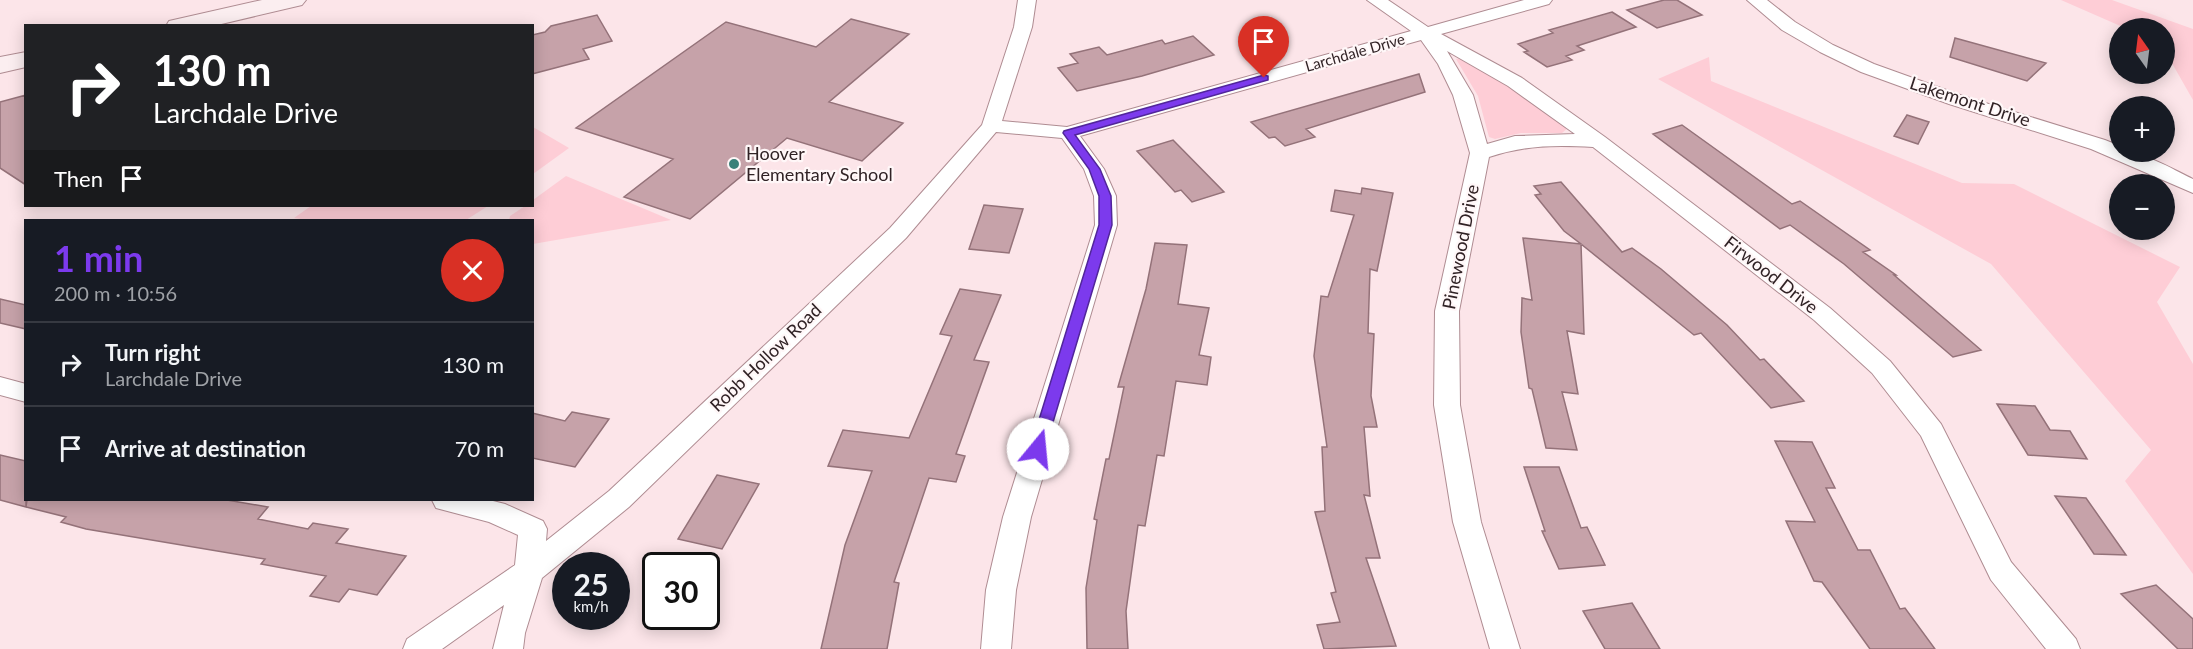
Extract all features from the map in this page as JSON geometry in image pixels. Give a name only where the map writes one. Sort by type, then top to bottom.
[{"type":"main road","points":[[187,24],[294,0]]},
{"type":"main road","points":[[0,65],[24,59]]},
{"type":"street","name":"Robb Hollow Road","points":[[418,649],[529,571],[619,499],[898,233],[991,126],[1023,27],[1027,0]]},
{"type":"street","name":"Firwood Drive","points":[[1376,0],[1425,33],[1462,51],[1515,82],[1598,141],[1822,314],[1881,367],[1932,431],[2001,571],[2065,649]]},
{"type":"street","name":"Larchdale Drive","points":[[991,126],[1068,133],[1543,0]]},
{"type":"street","name":"Lakemont Drive","points":[[1756,0],[1791,28],[1820,45],[1885,75],[2086,140],[2148,165],[2193,187]]},
{"type":"street","name":"Pinewood Drive","points":[[1425,33],[1447,63],[1463,95],[1480,153],[1447,311],[1447,405],[1467,522],[1505,649]]},
{"type":"street","points":[[996,649],[1001,590],[1017,517],[1106,225],[1105,196],[1095,169],[1068,133]]},
{"type":"street","points":[[1480,153],[1515,142],[1560,139],[1598,141]]},
{"type":"street","points":[[0,386],[24,392]]},
{"type":"street","points":[[450,501],[495,512],[533,529],[529,571],[510,633],[508,649]]},
{"type":"shaded area","points":[[2061,0],[2112,0],[2162,18],[2109,18],[2109,21]]},
{"type":"shaded area","points":[[2175,23],[2193,29],[2193,100],[2175,68]]},
{"type":"shaded area","points":[[1709,57],[1711,81],[1962,183],[2014,184],[2109,232],[2109,240],[2126,240],[2180,267],[2157,302],[2193,364],[2193,574],[2125,481],[2151,450],[1991,264],[1658,79]]},
{"type":"shaded area","points":[[1462,58],[1518,91],[1569,127],[1562,133],[1521,133],[1495,139],[1489,137],[1478,96],[1456,59]]},
{"type":"shaded area","points":[[534,128],[569,148],[534,173]]},
{"type":"shaded area","points":[[566,176],[671,220],[534,244],[534,219],[509,219],[510,216],[524,207],[534,207],[534,199]]},
{"type":"shaded area","points":[[310,207],[486,207],[468,219],[294,218]]},
{"type":"building","points":[[1664,0],[1677,0],[1702,15],[1657,28],[1627,10]]},
{"type":"building","points":[[1612,12],[1636,27],[1577,46],[1584,50],[1566,56],[1572,60],[1547,67],[1524,52],[1528,51],[1518,44],[1553,33],[1549,30]]},
{"type":"building","points":[[597,15],[612,41],[583,49],[589,59],[534,73],[534,35],[545,32],[551,26]]},
{"type":"building","points":[[851,19],[909,34],[829,102],[903,123],[862,161],[787,138],[690,219],[624,197],[673,159],[576,128],[726,22],[816,47]]},
{"type":"building","points":[[1193,36],[1214,55],[1142,76],[1077,91],[1058,68],[1078,63],[1070,54],[1099,47],[1107,55],[1162,40],[1165,44]]},
{"type":"building","points":[[1955,38],[2046,63],[2027,81],[1950,57]]},
{"type":"building","points":[[1419,74],[1425,92],[1306,129],[1315,137],[1285,146],[1275,137],[1269,138],[1251,122]]},
{"type":"building","points":[[24,96],[24,184],[0,168],[0,102]]},
{"type":"building","points":[[1907,115],[1929,122],[1918,144],[1894,136]]},
{"type":"building","points":[[1682,125],[1792,204],[1800,201],[1870,250],[1863,252],[1896,275],[1894,275],[1981,350],[1953,357],[1844,264],[1790,225],[1780,229],[1653,134]]},
{"type":"building","points":[[1173,140],[1224,192],[1192,202],[1181,190],[1175,192],[1137,151]]},
{"type":"building","points":[[1561,182],[1622,252],[1632,248],[1661,269],[1727,325],[1760,360],[1764,359],[1804,401],[1771,408],[1701,333],[1694,335],[1564,231],[1535,195],[1541,194],[1534,186]]},
{"type":"building","points":[[1362,188],[1393,193],[1377,271],[1370,269],[1368,333],[1374,334],[1371,396],[1377,427],[1364,427],[1370,496],[1364,495],[1380,558],[1366,558],[1396,646],[1324,649],[1317,625],[1340,622],[1331,593],[1336,592],[1315,512],[1325,511],[1322,447],[1327,447],[1314,356],[1321,296],[1328,297],[1354,215],[1331,211],[1335,190],[1361,194]]},
{"type":"building","points":[[984,205],[1023,209],[1009,253],[969,249]]},
{"type":"building","points":[[1523,238],[1581,244],[1584,334],[1567,331],[1578,394],[1562,392],[1577,450],[1546,448],[1532,389],[1529,388],[1521,332],[1522,298],[1532,300]]},
{"type":"building","points":[[1155,243],[1187,245],[1178,304],[1209,308],[1199,355],[1211,357],[1207,385],[1176,381],[1164,456],[1157,455],[1145,526],[1138,525],[1126,611],[1128,649],[1087,649],[1086,588],[1097,520],[1094,519],[1124,387],[1118,387],[1146,289]]},
{"type":"building","points":[[960,289],[1001,295],[974,360],[989,362],[956,454],[965,456],[956,482],[929,478],[894,582],[899,583],[887,649],[821,649],[845,545],[872,471],[828,466],[843,430],[909,438],[952,336],[940,334]]},
{"type":"building","points":[[0,299],[24,305],[24,329],[0,323]]},
{"type":"building","points":[[1997,404],[2035,406],[2050,430],[2070,431],[2087,459],[2028,455]]},
{"type":"building","points":[[572,412],[609,419],[575,467],[534,458],[534,413],[565,421]]},
{"type":"building","points":[[1775,441],[1812,442],[1835,488],[1826,488],[1858,550],[1870,550],[1900,609],[1905,608],[1935,649],[1870,649],[1822,582],[1814,581],[1786,521],[1815,522]]},
{"type":"building","points":[[0,455],[24,461],[26,507],[0,500]]},
{"type":"building","points":[[1524,467],[1559,467],[1581,528],[1587,527],[1605,565],[1559,569],[1542,531],[1545,531]]},
{"type":"building","points":[[717,475],[759,484],[722,549],[678,539]]},
{"type":"building","points":[[2055,496],[2086,498],[2126,555],[2094,554]]},
{"type":"building","points":[[27,501],[233,501],[268,507],[258,519],[308,529],[313,523],[348,529],[336,543],[406,556],[377,595],[349,589],[339,602],[310,596],[326,576],[261,564],[265,559],[86,529],[61,522],[66,517],[26,507]]},
{"type":"building","points":[[2156,585],[2193,619],[2193,649],[2178,649],[2121,594]]},
{"type":"building","points":[[1632,603],[1660,649],[1605,649],[1583,611]]},
{"type":"place","name":"Hoover Elementary School","points":[[734,164]]},
{"type":"route","points":[[1038,449],[1106,225],[1105,196],[1095,169],[1068,133],[1264,78]]}]
